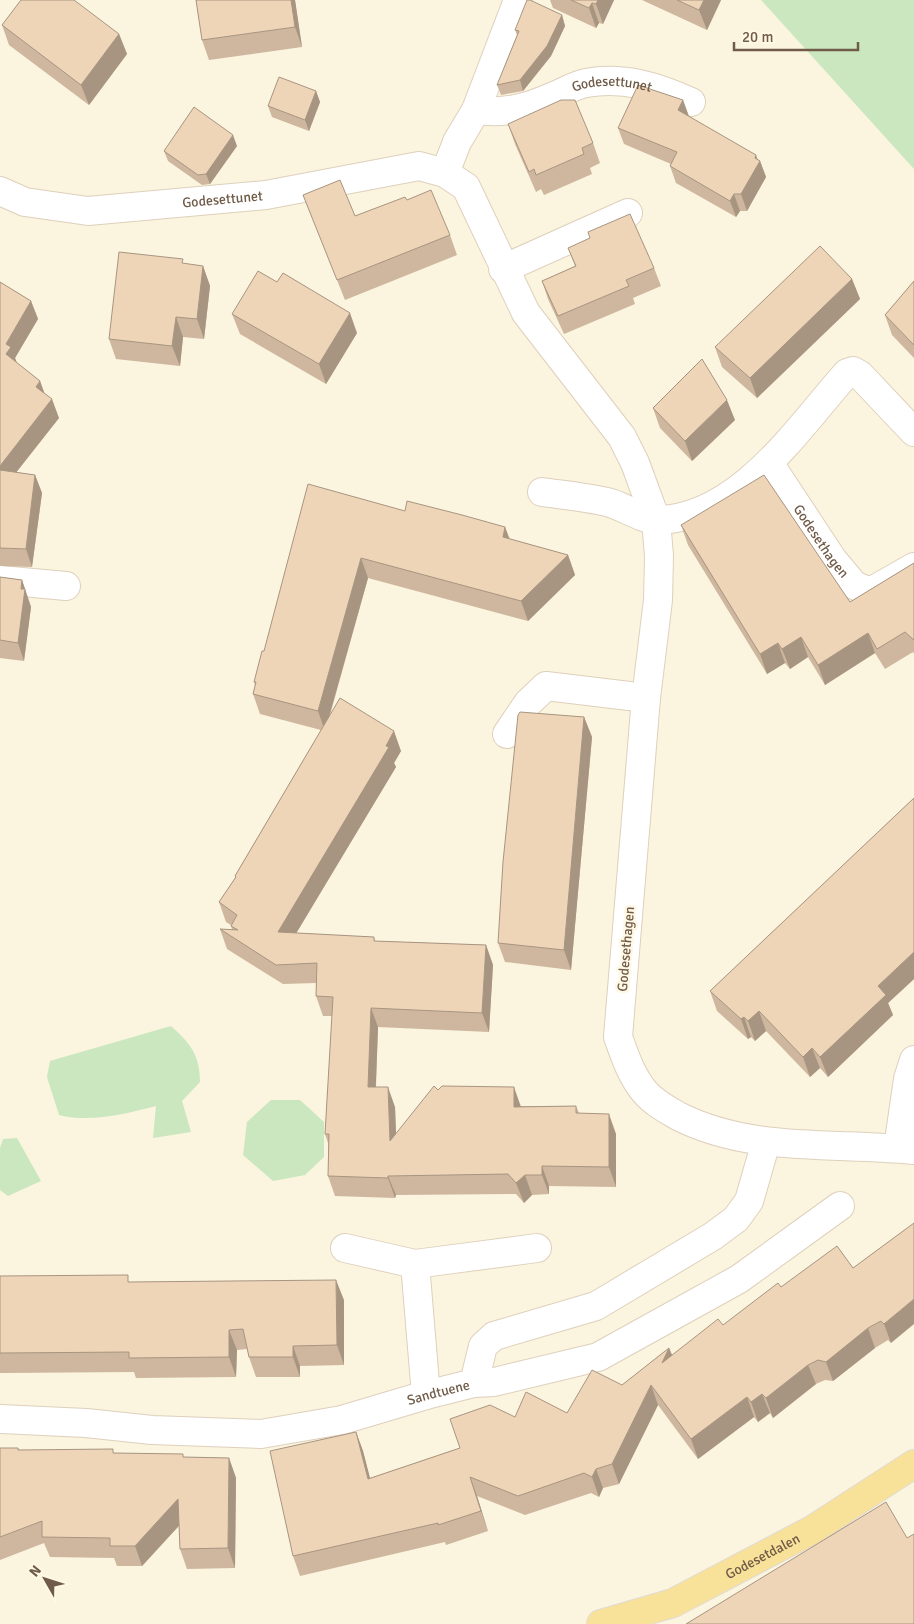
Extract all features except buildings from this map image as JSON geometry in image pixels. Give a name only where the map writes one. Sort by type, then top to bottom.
[{"type":"main road","name":"Godesetdalen","points":[[601,1624],[673,1603],[812,1530],[914,1464]]},
{"type":"street","points":[[445,172],[457,142],[476,110],[518,0]]},
{"type":"street","name":"Godesettunet","points":[[476,110],[497,112],[517,110],[586,83],[635,81],[691,102]]},
{"type":"street","name":"Godesettunet","points":[[0,191],[25,202],[88,211],[266,196],[419,166],[445,172],[466,188],[526,313],[605,414]]},
{"type":"street","points":[[503,268],[628,213]]},
{"type":"street","points":[[542,492],[608,502],[656,520],[689,514],[717,502],[770,463],[847,373],[853,371],[860,375],[914,432]]},
{"type":"street","name":"Godesethagen","points":[[605,414],[622,437],[635,463],[656,520],[659,556],[658,600],[646,698],[618,1037],[632,1074],[645,1093],[663,1108],[696,1125],[766,1142],[906,1149]]},
{"type":"street","name":"Godesethagen","points":[[770,463],[833,560],[854,585],[870,592],[914,566]]},
{"type":"street","points":[[0,580],[66,586]]},
{"type":"street","points":[[507,734],[528,703],[546,686],[646,698]]},
{"type":"street","points":[[906,1149],[908,1079],[914,1060]]},
{"type":"street","name":"Sandtuene","points":[[0,1419],[86,1422],[152,1430],[261,1434],[342,1420],[474,1383],[483,1346],[494,1336],[596,1306],[690,1250],[736,1219],[749,1201],[766,1142]]},
{"type":"street","points":[[474,1383],[494,1382],[598,1357],[738,1279],[840,1206]]},
{"type":"street","points":[[345,1248],[415,1264],[537,1248]]},
{"type":"street","points":[[415,1264],[426,1395]]},
{"type":"green space","points":[[761,0],[914,0],[914,169]]},
{"type":"green space","points":[[171,1026],[193,1050],[200,1073],[200,1082],[182,1101],[191,1132],[153,1138],[156,1106],[95,1118],[59,1115],[47,1077],[50,1061]]},
{"type":"green space","points":[[271,1100],[300,1100],[324,1122],[324,1157],[305,1175],[273,1181],[243,1155],[247,1122]]},
{"type":"green space","points":[[17,1138],[41,1181],[8,1196],[0,1190],[0,1148],[3,1139]]}]
